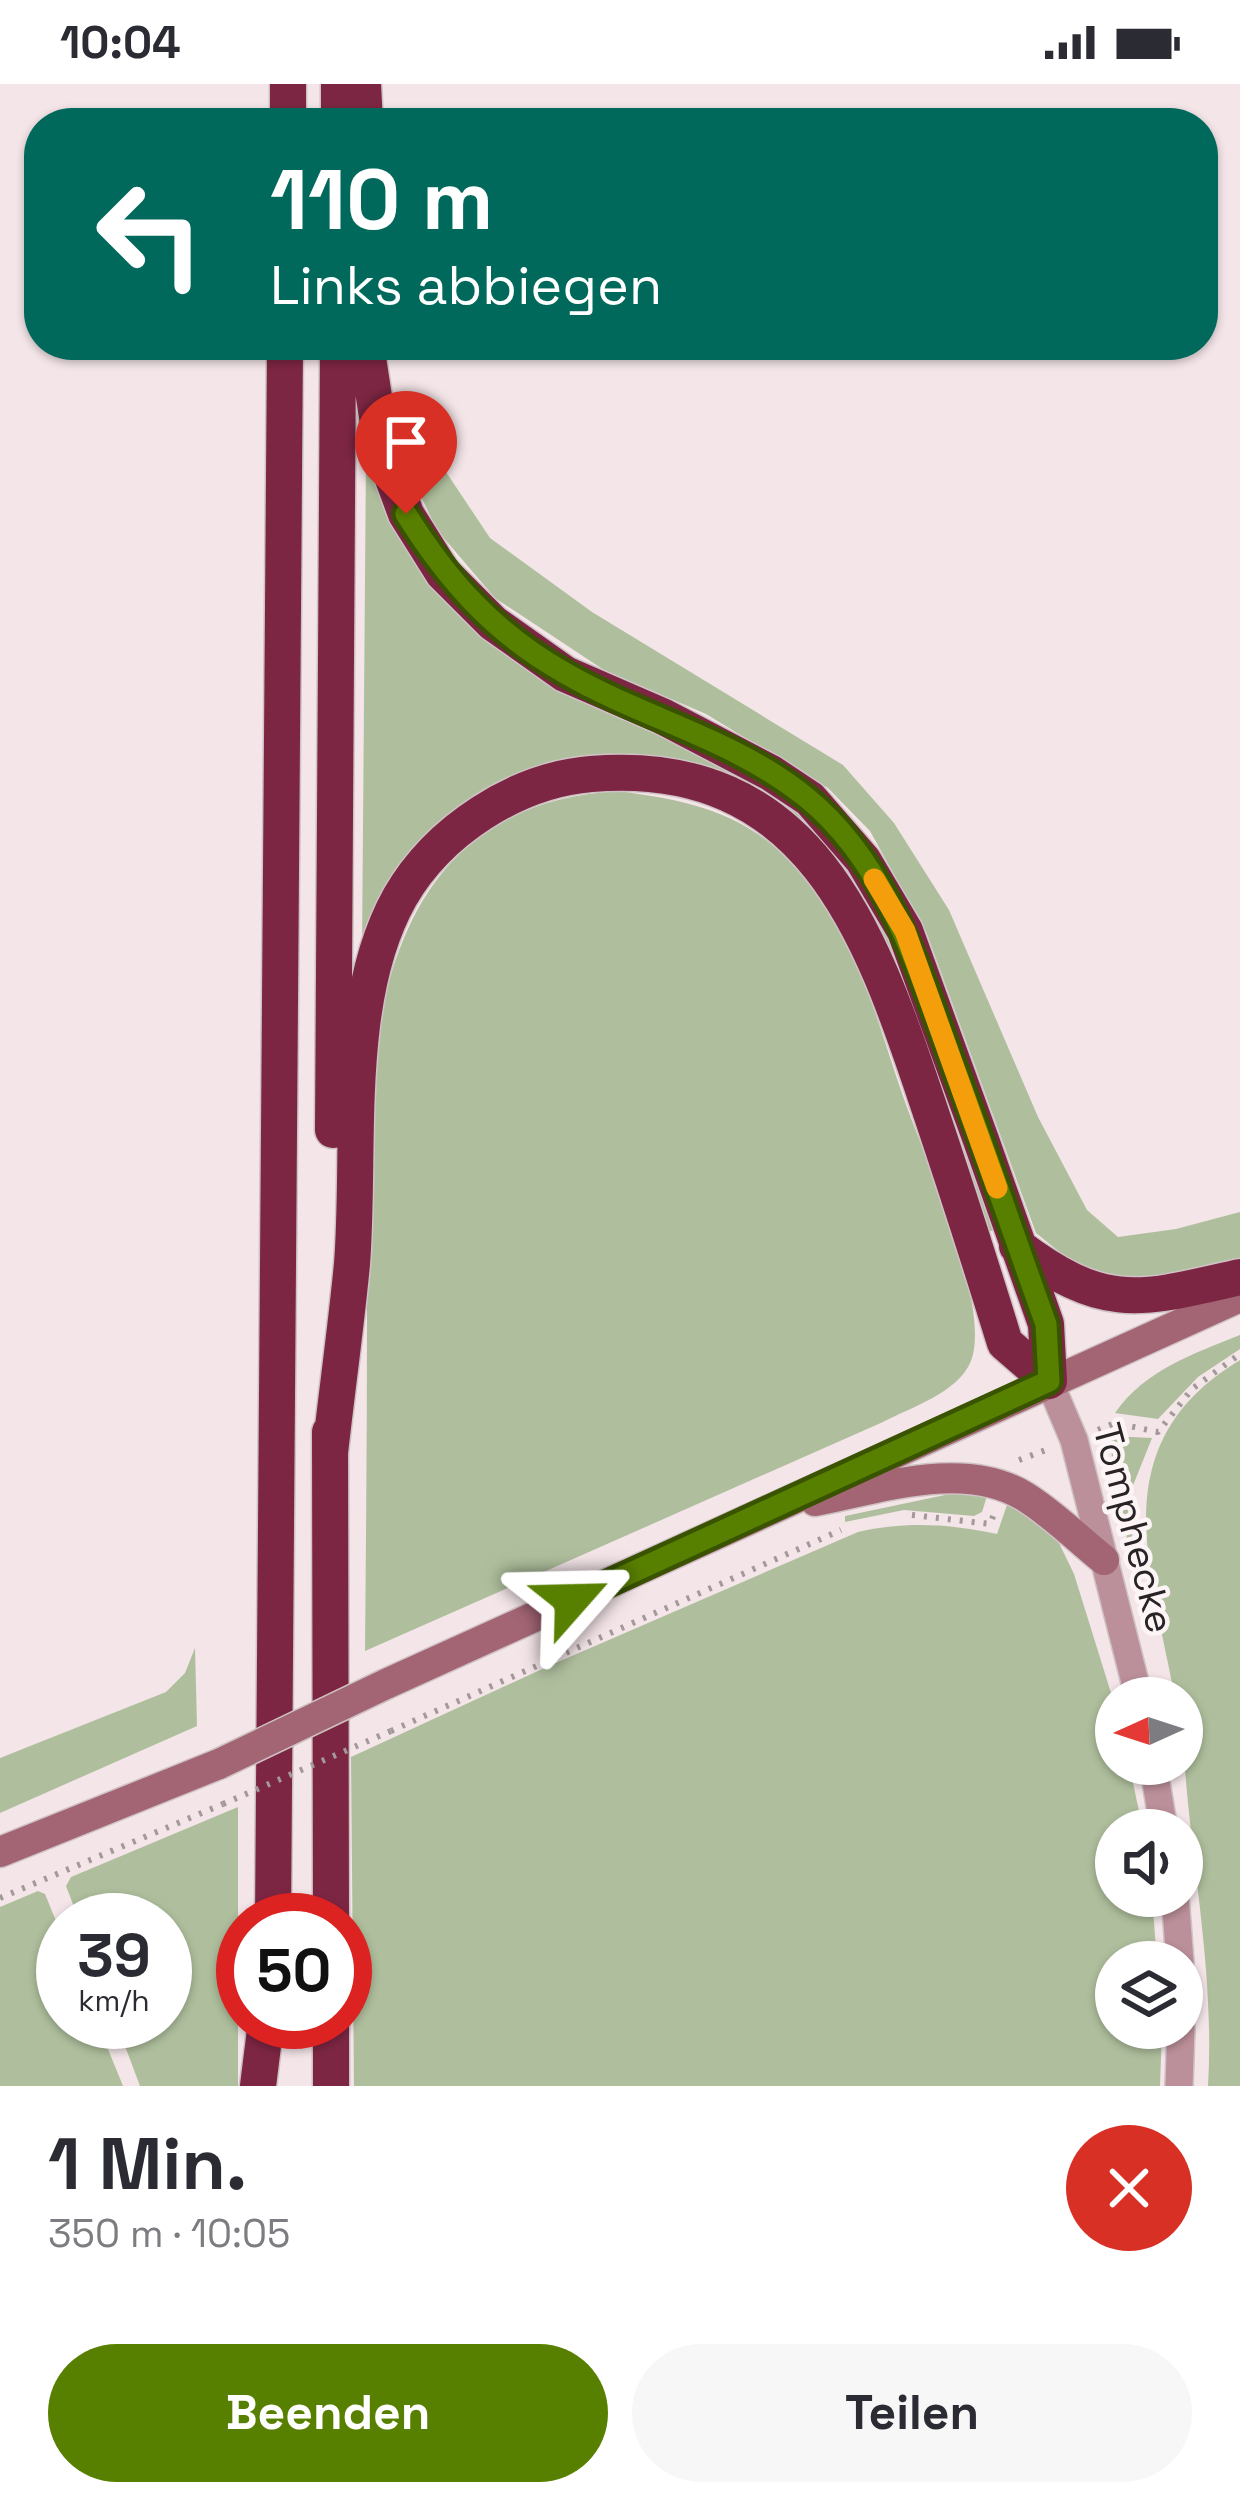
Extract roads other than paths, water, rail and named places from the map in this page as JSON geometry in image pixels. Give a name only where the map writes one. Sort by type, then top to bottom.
[{"type":"highway","points":[[273,1893],[285,360]]},
{"type":"highway","points":[[331,1893],[338,360]]},
{"type":"highway","points":[[368,360],[382,449],[406,514],[443,574],[493,622],[566,674],[682,725],[771,773],[810,800],[863,860],[905,931],[1046,1324],[1049,1381]]},
{"type":"highway","points":[[330,1454],[352,1263],[359,1072],[371,974],[400,898],[435,852],[489,807],[547,781],[574,775],[675,775],[741,799],[786,832],[822,867],[852,908],[895,1004],[1005,1343],[1049,1381]]},
{"type":"highway","points":[[1017,1246],[1049,1270],[1108,1296],[1163,1294],[1240,1277]]},
{"type":"highway","points":[[258,2086],[265,2049]]},
{"type":"highway","points":[[271,2049],[273,2086]]},
{"type":"highway","points":[[331,2049],[331,2086]]},
{"type":"main road","points":[[0,1852],[219,1764],[1240,1297]]},
{"type":"main road","points":[[768,1510],[914,1483],[975,1480],[1023,1496],[1104,1559]]},
{"type":"street","name":"Tomphecke","points":[[1049,1381],[1073,1440],[1134,1677]]},
{"type":"street","points":[[1179,2086],[1180,2049]]}]
